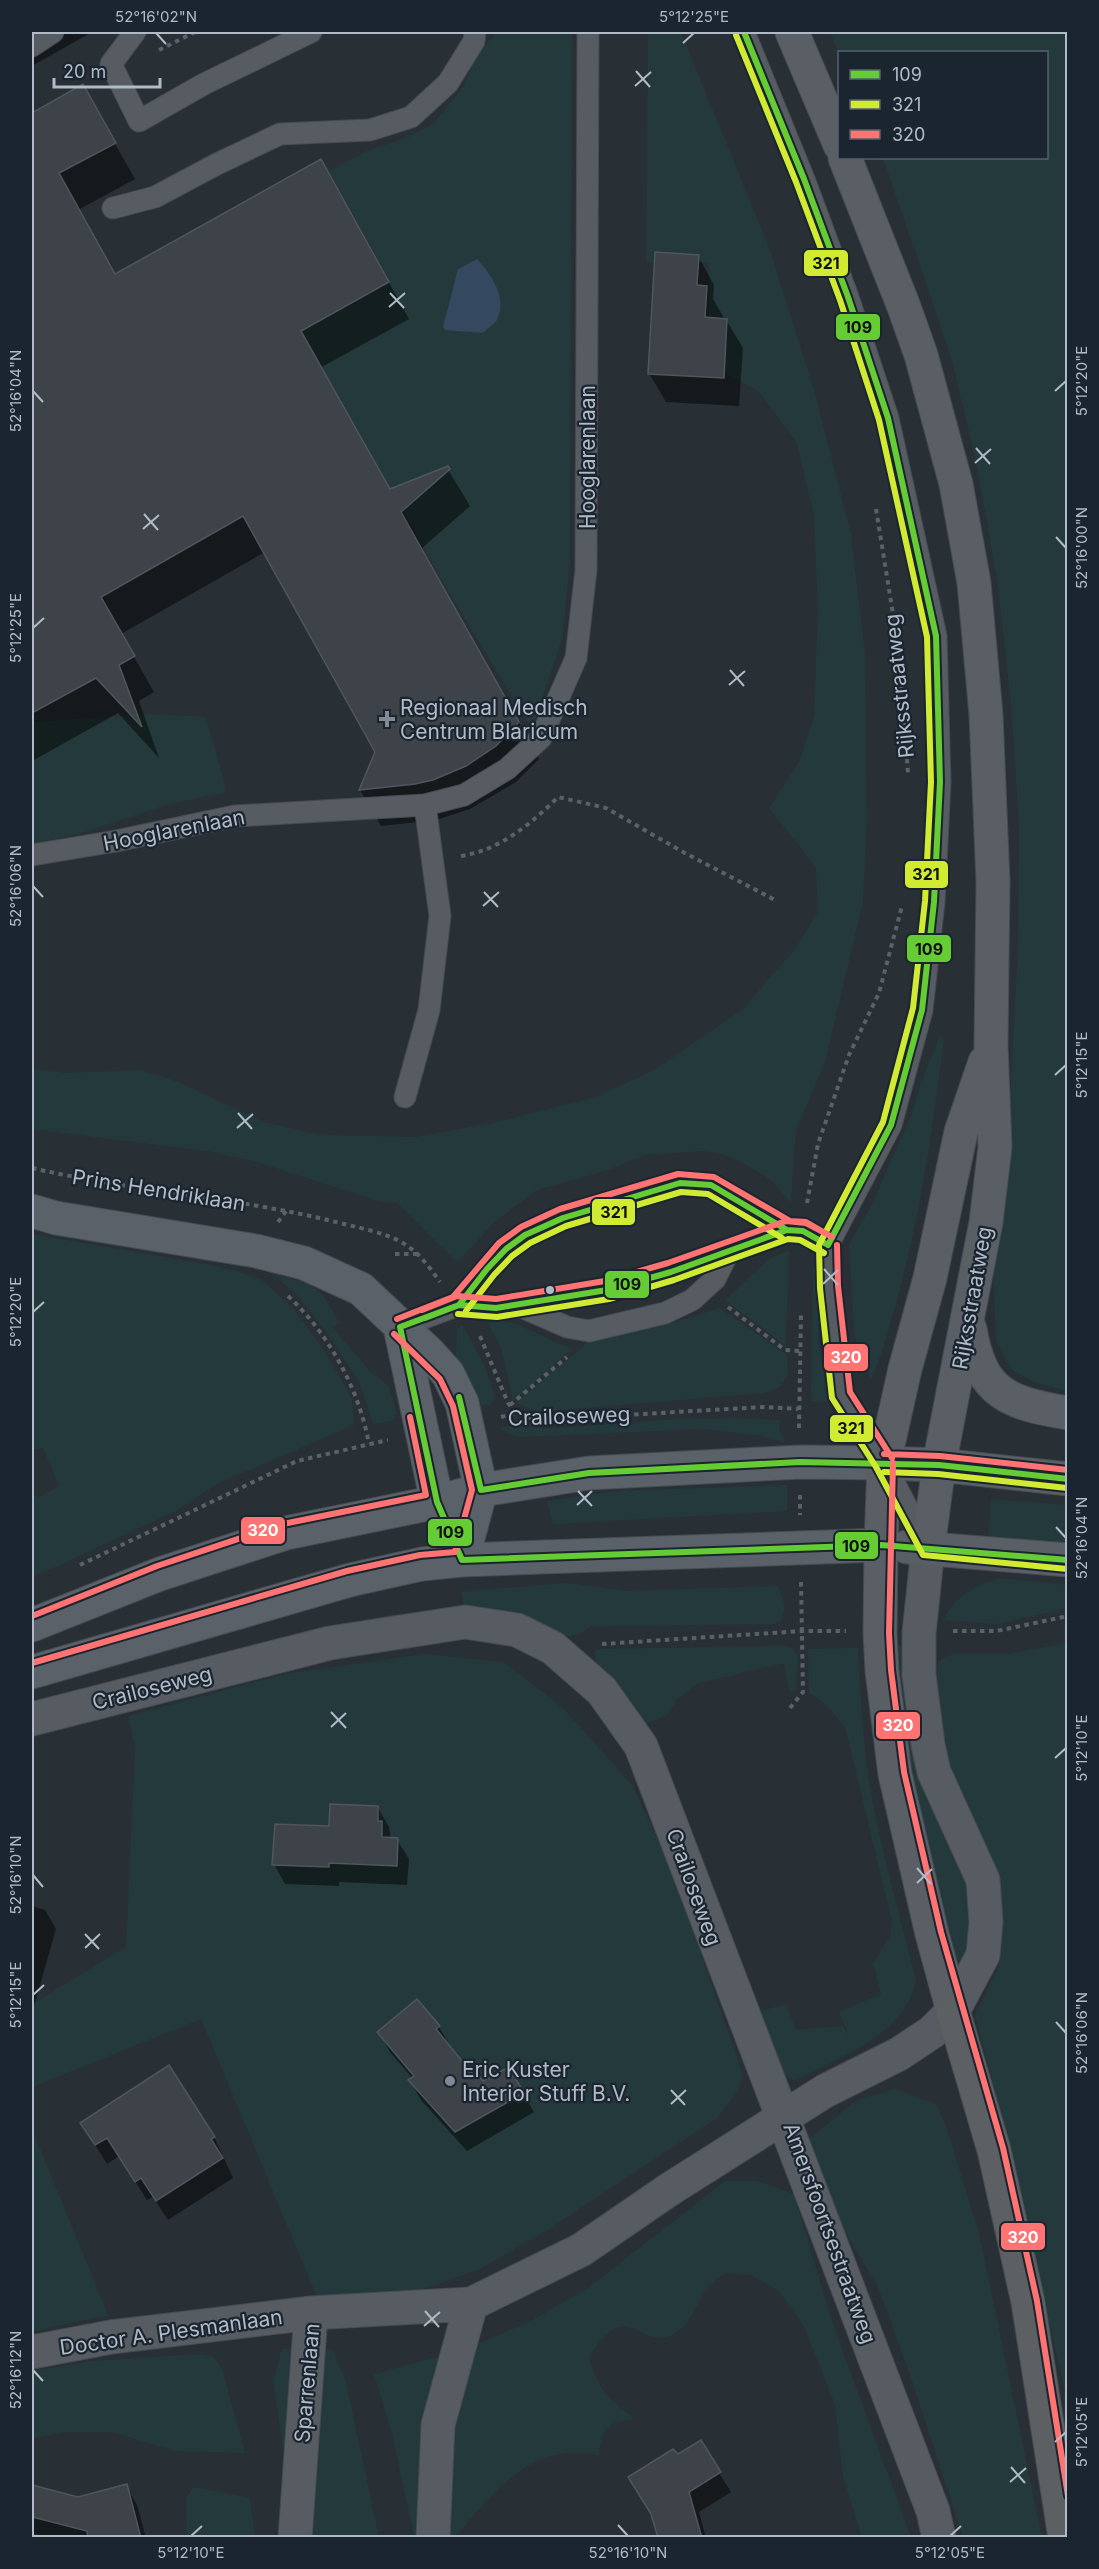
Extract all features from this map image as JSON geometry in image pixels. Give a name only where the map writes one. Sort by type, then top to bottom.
[{"type":"highway","points":[[953,2011],[994,2150],[1028,2302],[1065,2538]]},
{"type":"main road","points":[[792,32],[838,140]]},
{"type":"main road","name":"Rijksstraatweg","points":[[844,159],[921,354],[956,484],[974,583],[986,715],[993,882],[991,1046],[995,1147],[986,1222],[969,1322],[939,1465],[928,1548]]},
{"type":"main road","name":"Rijksstraatweg","points":[[884,1463],[905,1368],[930,1278],[961,1131],[991,1046]]},
{"type":"main road","name":"Prins Hendriklaan","points":[[32,1212],[256,1251],[304,1263],[361,1289],[448,1374],[462,1403],[481,1490],[462,1560]]},
{"type":"main road","points":[[969,1322],[973,1349],[982,1373],[1002,1394],[1032,1407],[1068,1413]]},
{"type":"main road","points":[[400,1327],[437,1502],[462,1560]]},
{"type":"main road","points":[[32,1625],[160,1574],[286,1533],[437,1502],[481,1490],[590,1473],[800,1462],[884,1463],[939,1465],[1068,1479]]},
{"type":"main road","points":[[884,1463],[880,1633],[882,1671],[896,1774],[932,1934],[953,2011]]},
{"type":"main road","points":[[32,1672],[350,1580],[422,1564],[462,1560],[881,1545],[1068,1560]]},
{"type":"street","name":"Amersfoortsestraatweg","points":[[928,1548],[919,1633],[919,1675],[928,1745],[934,1772],[982,1880],[986,1922],[982,1955],[953,2011],[932,2032],[899,2054],[825,2091],[783,2117],[925,2489],[939,2538]]},
{"type":"street","name":"Crailoseweg","points":[[32,1719],[330,1643],[465,1622],[517,1630],[553,1648],[602,1691],[642,1746],[783,2117]]},
{"type":"street","name":"Sparrenlaan","points":[[295,2538],[311,2313],[471,2304],[581,2250],[670,2189],[783,2117]]},
{"type":"street","points":[[433,2538],[438,2425],[471,2304]]},
{"type":"street","name":"Doctor A. Plesmanlaan","points":[[32,2352],[111,2337],[311,2313]]},
{"type":"lane","points":[[32,46],[52,32]]},
{"type":"lane","points":[[135,32],[111,64],[139,121],[204,84],[311,32]]},
{"type":"lane","points":[[113,208],[155,197],[280,134],[370,130],[411,117],[448,83],[474,41],[476,32]]},
{"type":"lane","name":"Hooglarenlaan","points":[[32,855],[116,841],[235,816],[425,805],[464,795],[507,769],[541,738],[576,658],[586,570],[588,32]]},
{"type":"lane","name":"Rijksstraatweg","points":[[744,32],[808,190],[848,297],[888,418],[936,636],[940,782],[934,902],[922,1010],[891,1125],[828,1245]]},
{"type":"lane","points":[[405,1097],[429,1010],[440,916],[425,805]]},
{"type":"lane","points":[[459,1305],[487,1269],[506,1249],[525,1235],[563,1218],[680,1183],[711,1185],[828,1245],[829,1287],[841,1395],[884,1463],[928,1548]]},
{"type":"lane","points":[[400,1327],[459,1305],[496,1308],[607,1290],[671,1272],[795,1230]]},
{"type":"lane","points":[[518,1305],[567,1327],[589,1331],[665,1313],[692,1300],[707,1287],[715,1279],[729,1251]]},
{"type":"path","name":"Rijksstraatweg","points":[[875,503],[898,645],[908,779]]},
{"type":"path","points":[[433,861],[471,854],[499,843],[533,822],[558,797],[606,808],[683,852],[777,901]]},
{"type":"path","points":[[795,1230],[818,1144],[849,1054],[879,993],[902,905]]},
{"type":"path","name":"Prins Hendriklaan","points":[[32,1168],[83,1180],[286,1210]]},
{"type":"path","points":[[394,1254],[417,1254]]},
{"type":"path","points":[[707,1287],[721,1301],[785,1350],[800,1351],[801,1307]]},
{"type":"path","points":[[280,1289],[294,1302],[330,1348],[350,1380],[369,1444]]},
{"type":"path","points":[[510,1405],[582,1343],[589,1331]]},
{"type":"path","name":"Crailoseweg","points":[[467,1426],[516,1413],[537,1420],[753,1407],[798,1409],[800,1351]]},
{"type":"path","points":[[75,1568],[297,1461],[369,1444],[423,1435]]},
{"type":"path","points":[[553,1648],[803,1630],[803,1692],[790,1708]]},
{"type":"green space","points":[[498,32],[572,32],[570,564],[562,639],[536,717],[529,725],[450,594],[333,386],[302,403],[270,346],[389,279],[329,171],[364,152],[411,136],[434,123],[464,86],[477,52]]},
{"type":"green space","points":[[648,32],[681,32],[770,250],[815,393],[851,534],[865,654],[867,820],[863,902],[825,1062],[796,1130],[791,1203],[771,1180],[738,1160],[721,1154],[702,1151],[645,1155],[603,1172],[537,1190],[493,1223],[458,1263],[397,1203],[382,1202],[253,1161],[213,1152],[32,1129],[32,1069],[66,1073],[141,1070],[176,1081],[264,1122],[320,1135],[415,1137],[497,1122],[593,1098],[654,1070],[743,1009],[797,946],[818,912],[816,867],[769,808],[800,760],[814,715],[818,609],[814,515],[796,441],[759,392],[709,364],[709,262],[646,262]]},
{"type":"green space","points":[[830,32],[1067,32],[1067,1391],[1034,1382],[1011,1370],[996,1341],[993,1265],[1009,1111],[1018,952],[1019,824],[1011,705],[998,586],[977,466],[952,360],[883,159],[1048,159],[1048,51],[838,52]]},
{"type":"green space","points":[[149,714],[206,717],[226,789],[224,793],[169,804],[79,834],[32,844],[32,722]]},
{"type":"green space","points":[[940,1035],[944,1040],[940,1072],[914,1230],[890,1325],[871,1379],[860,1358],[854,1333],[849,1244],[870,1208],[912,1113],[920,1085]]},
{"type":"green space","points":[[32,1234],[200,1263],[237,1271],[263,1281],[292,1307],[325,1351],[352,1399],[354,1425],[217,1484],[176,1511],[32,1578],[32,1493],[39,1497],[59,1486],[43,1448],[32,1450]]},
{"type":"green space","points":[[789,1250],[786,1346],[725,1300],[769,1259]]},
{"type":"green space","points":[[813,1267],[820,1275],[818,1341],[828,1401],[812,1401],[811,1397]]},
{"type":"green space","points":[[273,1274],[306,1284],[314,1288],[326,1300],[339,1322],[333,1328],[369,1370],[389,1386],[397,1414],[392,1421],[373,1424],[360,1384],[328,1334],[300,1298]]},
{"type":"green space","points":[[720,1308],[787,1355],[788,1374],[780,1387],[764,1393],[539,1412],[515,1403],[588,1342],[668,1324]]},
{"type":"green space","points":[[489,1317],[517,1324],[559,1344],[573,1348],[513,1401],[501,1348],[486,1319]]},
{"type":"green space","points":[[462,1324],[481,1358],[495,1394],[490,1406],[479,1404],[456,1358],[457,1329]]},
{"type":"green space","points":[[678,1419],[780,1420],[779,1430],[785,1443],[762,1436],[703,1429],[518,1437],[499,1427],[521,1426],[542,1429]]},
{"type":"green space","points":[[787,1485],[787,1511],[553,1524],[547,1501],[615,1491]]},
{"type":"green space","points":[[991,1499],[1067,1505],[1067,1547],[988,1537]]},
{"type":"green space","points":[[1000,1578],[1067,1585],[1067,1608],[997,1624],[943,1620],[954,1604],[967,1593]]},
{"type":"green space","points":[[567,1583],[628,1591],[776,1586],[779,1587],[785,1606],[782,1620],[776,1624],[592,1626],[569,1636],[546,1630],[338,1626],[390,1615],[465,1610],[461,1592]]},
{"type":"green space","points":[[1067,1643],[1067,2400],[1008,2142],[975,2015],[999,1966],[1001,1914],[972,1821],[945,1752],[936,1700],[938,1661],[953,1654],[1007,1654]]},
{"type":"green space","points":[[782,1646],[794,1649],[798,1656],[796,1690],[789,1691],[784,1664],[776,1665],[699,1683],[676,1700],[670,1713],[645,1725],[596,1663],[594,1654],[597,1649]]},
{"type":"green space","points":[[894,1646],[909,1646],[966,1880],[970,1900],[972,1939],[961,1962],[954,1959],[917,1822]]},
{"type":"green space","points":[[858,1648],[860,1693],[871,1794],[882,1848],[916,1981],[909,2000],[898,2017],[884,2031],[849,2054],[794,2081],[774,2069],[753,2013],[786,2004],[796,2030],[843,2026],[849,2037],[839,2012],[881,1994],[873,1964],[890,1937],[892,1922],[845,1727],[822,1701],[809,1693],[808,1649]]},
{"type":"green space","points":[[425,1654],[504,1662],[563,1708],[633,1786],[672,1870],[743,2075],[738,2091],[717,2118],[551,2228],[480,2269],[425,2289],[371,2303],[322,2309],[201,2019],[32,2087],[32,2004],[126,1947],[135,1747],[128,1716],[285,1674]]},
{"type":"green space","points":[[895,2089],[937,2105],[947,2129],[979,2232],[1042,2537],[963,2537],[908,2369],[878,2287],[824,2198],[806,2141],[857,2100]]},
{"type":"green space","points":[[32,2129],[109,2317],[98,2317],[32,2332]]},
{"type":"green space","points":[[725,2181],[757,2181],[794,2194],[832,2321],[911,2537],[862,2537],[843,2477],[835,2405],[804,2326],[778,2290],[751,2275],[725,2273],[707,2289],[687,2322],[677,2333],[659,2338],[622,2327],[613,2330],[602,2339],[589,2358],[597,2379],[606,2393],[635,2419],[612,2424],[604,2432],[599,2456],[576,2453],[555,2455],[535,2463],[500,2488],[484,2503],[456,2537],[414,2537],[392,2433],[374,2374],[466,2349],[531,2321],[588,2288]]},
{"type":"green space","points":[[321,2346],[334,2352],[346,2382],[379,2537],[295,2537],[273,2378],[281,2349]]},
{"type":"green space","points":[[200,2354],[214,2357],[222,2368],[245,2453],[175,2451],[111,2432],[63,2432],[32,2439],[32,2371],[92,2361]]},
{"type":"green space","points":[[194,2487],[250,2498],[255,2537],[187,2537],[186,2498]]},
{"type":"water","points":[[477,259],[488,272],[499,295],[500,311],[497,320],[483,333],[445,330],[443,327],[458,269]]},
{"type":"building","points":[[83,84],[116,143],[59,173],[115,274],[321,159],[389,282],[301,331],[390,489],[448,466],[450,469],[401,512],[519,722],[496,746],[466,766],[433,780],[359,790],[375,752],[243,516],[101,597],[135,656],[119,665],[142,727],[96,678],[32,713],[32,113]]},
{"type":"building","points":[[655,252],[699,255],[697,285],[707,286],[705,317],[727,319],[724,378],[648,374]]},
{"type":"building","points":[[330,1804],[378,1806],[378,1821],[382,1821],[382,1837],[398,1838],[397,1866],[329,1863],[329,1867],[272,1865],[275,1824],[329,1826]]},
{"type":"building","points":[[417,1999],[440,2026],[436,2029],[475,2077],[478,2075],[483,2081],[509,2067],[524,2093],[455,2132],[408,2080],[414,2076],[377,2032]]},
{"type":"building","points":[[169,2065],[215,2137],[211,2139],[223,2158],[156,2201],[141,2178],[135,2182],[107,2138],[95,2145],[80,2123]]},
{"type":"building","points":[[701,2440],[721,2472],[689,2492],[702,2538],[658,2538],[651,2514],[628,2477],[673,2449],[678,2454]]},
{"type":"building","points":[[127,2484],[141,2538],[88,2538],[87,2531],[32,2517],[32,2485],[78,2497]]},
{"type":"transit line","name":"109","points":[[744,32],[804,179],[848,297],[888,418],[936,636],[940,782],[934,902],[922,1010],[891,1125],[828,1245]]},
{"type":"transit line","name":"321","points":[[736,35],[796,182],[840,300],[879,420],[927,637],[931,782],[925,901],[913,1008],[883,1122],[819,1245],[820,1288],[832,1398],[876,1467],[923,1555],[1067,1569]]},
{"type":"transit line","name":"320","points":[[397,1319],[453,1297],[499,1243],[521,1227],[560,1209],[678,1174],[714,1177],[790,1221],[806,1222],[832,1237]]},
{"type":"transit line","name":"109","points":[[400,1327],[459,1305],[487,1269],[506,1249],[525,1235],[563,1218],[680,1183],[711,1185],[787,1230],[803,1231],[828,1245]]},
{"type":"transit line","name":"321","points":[[466,1311],[494,1275],[512,1256],[530,1243],[566,1226],[681,1192],[708,1194],[782,1238]]},
{"type":"transit line","name":"320","points":[[422,1310],[457,1296],[496,1299],[605,1281],[668,1263],[786,1221],[806,1223],[827,1234]]},
{"type":"transit line","name":"109","points":[[425,1318],[459,1305],[496,1308],[607,1290],[671,1272],[787,1230],[803,1231],[822,1242]]},
{"type":"transit line","name":"321","points":[[458,1314],[497,1317],[609,1299],[674,1280],[788,1239],[800,1240],[824,1253]]},
{"type":"transit line","name":"320","points":[[837,1245],[838,1286],[850,1392],[892,1458]]},
{"type":"transit line","name":"109","points":[[400,1327],[437,1502],[462,1560],[881,1545],[1068,1560]]},
{"type":"transit line","name":"320","points":[[32,1663],[347,1571],[420,1555],[455,1552],[472,1490],[453,1406],[440,1379],[394,1334]]},
{"type":"transit line","name":"109","points":[[459,1397],[481,1490],[589,1473],[800,1462],[939,1465],[1068,1479]]},
{"type":"transit line","name":"320","points":[[32,1616],[157,1566],[283,1524],[426,1495],[410,1417]]},
{"type":"transit line","name":"320","points":[[884,1454],[940,1456],[1068,1470]]},
{"type":"transit line","name":"320","points":[[893,1463],[889,1633],[891,1670],[904,1772],[941,1932],[1003,2148],[1037,2301],[1068,2496]]},
{"type":"transit line","name":"321","points":[[884,1472],[938,1474],[1067,1488]]},
{"type":"place","name":"Regionaal Medisch Centrum Blaricum","points":[[387,719]]},
{"type":"place","name":"Eric Kuster Interior Stuff B.V.","points":[[450,2081]]}]
